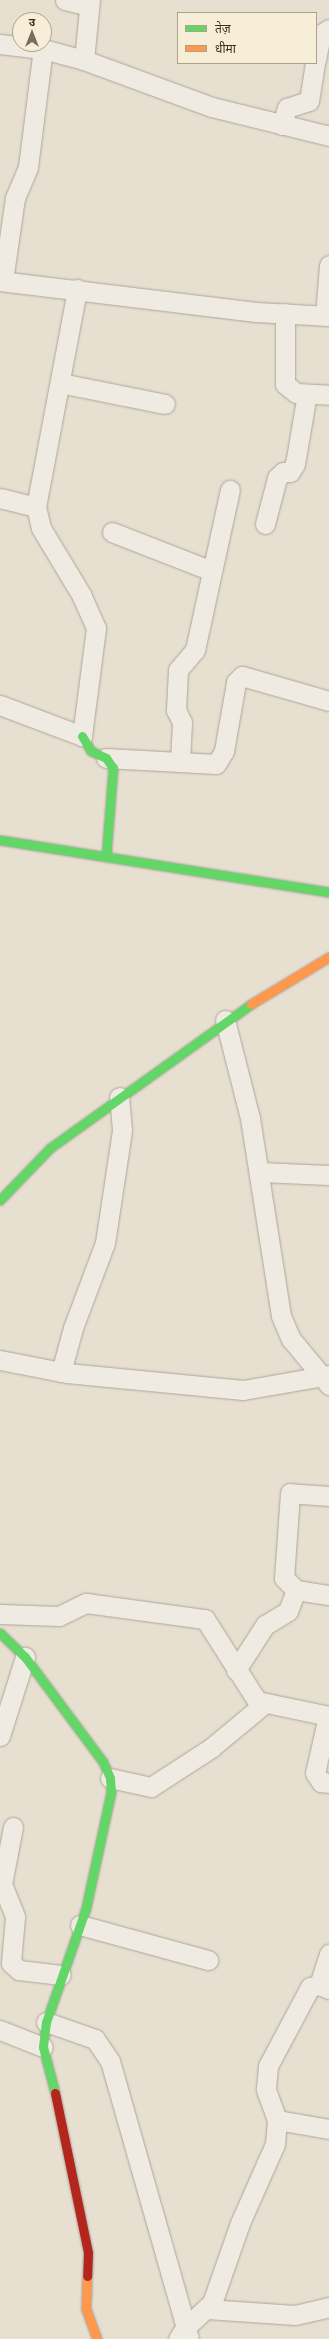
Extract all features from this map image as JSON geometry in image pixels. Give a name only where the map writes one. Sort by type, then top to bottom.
[{"type":"street","points":[[66,0],[90,3],[84,60]]},
{"type":"street","points":[[317,55],[321,34],[329,29]]},
{"type":"street","points":[[0,44],[12,45]]},
{"type":"street","points":[[52,51],[84,60],[212,107],[329,136]]},
{"type":"street","points":[[42,52],[28,167],[16,198],[2,281],[285,314],[327,316],[329,265]]},
{"type":"street","points":[[282,124],[288,108],[307,104],[309,101],[315,64]]},
{"type":"street","points":[[77,289],[36,507],[41,528],[82,596],[96,628],[82,736],[90,751],[106,758],[216,764],[220,760],[236,682],[242,676],[329,701]]},
{"type":"street","points":[[285,314],[284,384],[296,393],[329,396]]},
{"type":"street","points":[[60,383],[165,404]]},
{"type":"street","points":[[265,524],[277,478],[283,472],[290,472],[295,464],[307,394]]},
{"type":"street","points":[[180,762],[182,722],[176,710],[178,670],[195,650],[230,490]]},
{"type":"street","points":[[0,498],[36,507]]},
{"type":"street","points":[[112,532],[212,571]]},
{"type":"street","points":[[0,705],[82,736]]},
{"type":"street","points":[[106,758],[113,768],[106,856]]},
{"type":"street","points":[[0,840],[329,892]]},
{"type":"street","points":[[0,1200],[50,1148],[119,1097],[225,1020],[329,957]]},
{"type":"street","points":[[225,1020],[250,1118],[281,1316],[291,1339],[328,1378]]},
{"type":"street","points":[[61,1372],[73,1328],[105,1243],[122,1130],[119,1097]]},
{"type":"street","points":[[258,1172],[329,1175]]},
{"type":"street","points":[[0,1360],[61,1372],[243,1390],[328,1378]]},
{"type":"street","points":[[329,1496],[290,1493],[284,1578],[296,1590],[329,1595]]},
{"type":"street","points":[[236,1670],[265,1625],[288,1611],[296,1590]]},
{"type":"street","points":[[0,1614],[59,1616],[86,1603],[199,1617],[210,1622],[251,1697],[265,1703],[329,1716],[315,1773],[321,1782],[329,1783]]},
{"type":"street","points":[[0,1633],[25,1657],[103,1762],[110,1778],[111,1792],[97,1863],[80,1926],[61,1975],[46,2022],[43,2047],[60,2110],[80,2227],[88,2253],[86,2309],[97,2339]]},
{"type":"street","points":[[0,1736],[25,1657]]},
{"type":"street","points":[[110,1778],[141,1788],[151,1787],[211,1748],[265,1703]]},
{"type":"street","points":[[13,1827],[2,1884],[7,1915],[5,1963],[19,1970],[61,1975]]},
{"type":"street","points":[[80,1926],[208,1960]]},
{"type":"street","points":[[184,2335],[207,2310],[275,2144],[277,2120],[264,2075],[310,1987],[324,1987],[329,1954]]},
{"type":"street","points":[[46,2022],[95,2039],[110,2061],[184,2335]]},
{"type":"street","points":[[0,2030],[43,2047]]},
{"type":"street","points":[[277,2120],[329,2129]]},
{"type":"street","points":[[207,2310],[295,2315],[329,2307]]},
{"type":"traffic: fast","points":[[82,736],[91,751],[106,758],[113,768],[106,856]]},
{"type":"traffic: fast","points":[[0,840],[329,892]]},
{"type":"traffic: fast","points":[[0,1200],[50,1148],[251,1004]]},
{"type":"traffic: fast","points":[[0,1633],[25,1657],[103,1762],[110,1778],[111,1792],[86,1908],[46,2022],[43,2047],[55,2093]]},
{"type":"traffic: slow","points":[[251,1004],[329,957]]},
{"type":"traffic: slow","points":[[87,2276],[86,2309],[97,2339]]},
{"type":"traffic: jam","points":[[55,2093],[88,2253],[87,2276]]}]
